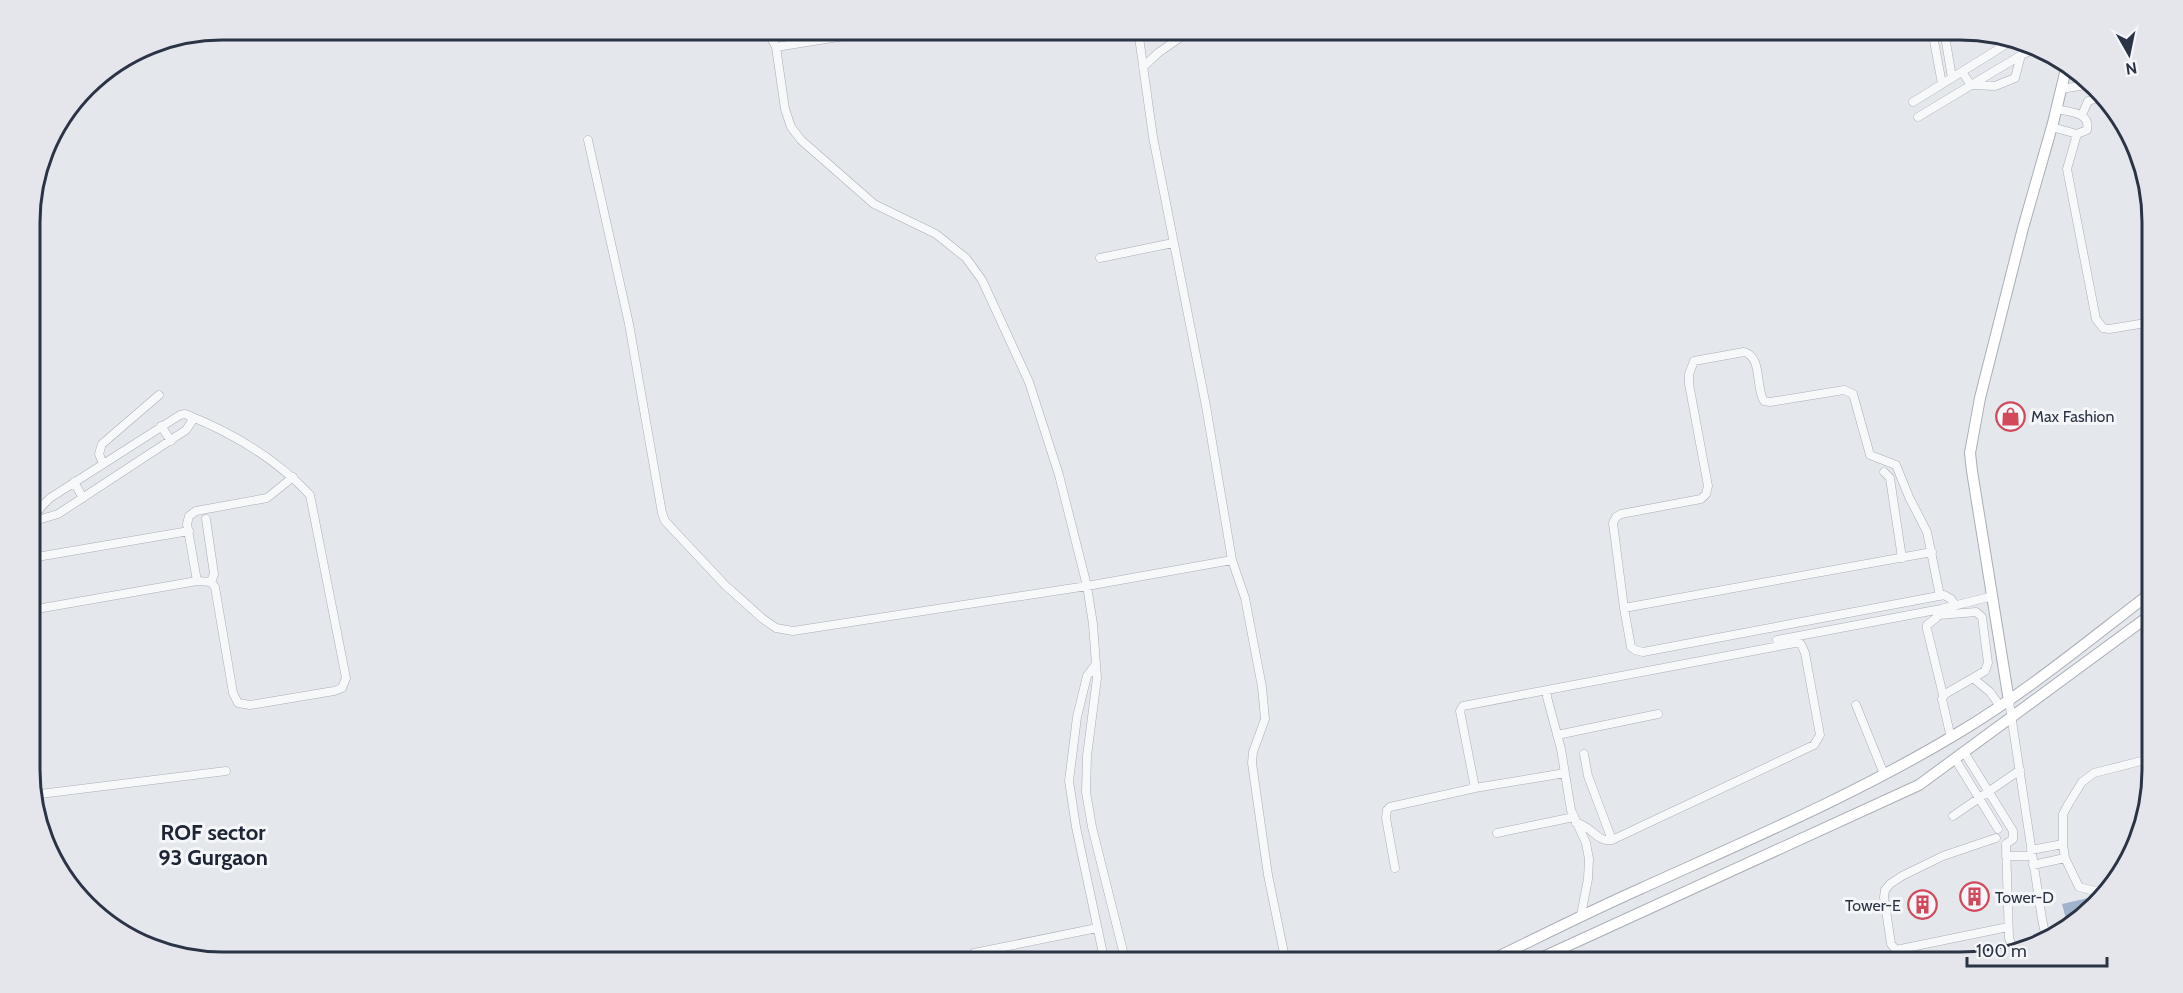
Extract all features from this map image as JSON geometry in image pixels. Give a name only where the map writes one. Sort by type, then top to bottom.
[{"type":"street","points":[[773,41],[776,47],[785,109],[791,127],[801,140],[874,204],[936,234],[966,258],[981,280],[1029,382],[1059,475],[1087,586],[1093,624],[1096,686],[1087,756],[1086,792],[1092,827],[1123,952]]},
{"type":"street","points":[[776,47],[813,41]]},
{"type":"street","points":[[1139,41],[1153,137],[1206,406],[1232,560],[1245,598],[1264,704],[1265,719],[1253,752],[1252,763],[1268,875],[1284,952]]},
{"type":"street","points":[[1143,67],[1175,41]]},
{"type":"street","points":[[1934,41],[1942,84]]},
{"type":"street","points":[[1946,41],[1952,78]]},
{"type":"street","points":[[1913,102],[2004,46]]},
{"type":"street","points":[[1918,117],[2025,52]]},
{"type":"street","points":[[1971,85],[1995,86],[2015,78],[2021,55]]},
{"type":"street","points":[[1962,72],[1971,85]]},
{"type":"street","points":[[2045,932],[2011,718],[2004,703],[1993,596],[1970,453],[1973,431],[2022,228],[2052,127],[2065,74]]},
{"type":"street","points":[[2061,89],[2080,86]]},
{"type":"street","points":[[2082,115],[2088,101],[2094,99]]},
{"type":"street","points":[[2052,127],[2077,135],[2087,130],[2087,120],[2082,115],[2056,109]]},
{"type":"street","points":[[2077,135],[2067,169],[2096,319],[2103,327],[2109,329],[2142,324]]},
{"type":"street","points":[[588,140],[629,324],[662,513],[665,521],[763,620],[776,628],[793,631],[1087,586],[1232,560]]},
{"type":"street","points":[[1100,258],[1173,243]]},
{"type":"street","points":[[1941,596],[1927,532],[1896,465],[1870,455],[1853,394],[1844,390],[1770,402],[1764,401],[1754,358],[1749,353],[1740,351],[1696,360],[1692,363],[1689,384],[1708,486],[1706,494],[1701,499],[1627,512],[1614,520],[1613,527],[1631,647],[1638,652],[1643,652],[1941,596],[1947,596],[1954,605]]},
{"type":"street","points":[[103,464],[99,454],[102,444],[159,395]]},
{"type":"street","points":[[40,508],[50,498],[180,415],[185,414],[225,431],[293,477],[310,495],[346,678],[342,688],[334,691],[250,705],[237,703],[233,693],[215,587],[211,582],[197,581],[40,608]]},
{"type":"street","points":[[40,519],[58,514],[171,441],[190,426],[192,421],[190,416]]},
{"type":"street","points":[[161,426],[171,441]]},
{"type":"street","points":[[1884,472],[1890,478],[1892,485],[1902,558]]},
{"type":"street","points":[[197,581],[189,531],[189,516],[196,511],[267,498],[293,477]]},
{"type":"street","points":[[74,482],[82,498]]},
{"type":"street","points":[[206,519],[214,574],[211,582]]},
{"type":"street","points":[[40,556],[189,531]]},
{"type":"street","points":[[1624,608],[1932,552]]},
{"type":"street","points":[[1938,611],[1934,601],[1941,596]]},
{"type":"street","points":[[1777,640],[1938,611],[1993,596]]},
{"type":"street","points":[[1507,952],[1581,915],[1770,830],[1951,738],[2004,703],[2142,600]]},
{"type":"street","points":[[1938,611],[1976,612],[1982,617],[1988,663],[1985,671],[1943,695]]},
{"type":"street","points":[[1938,611],[1927,629],[1951,738]]},
{"type":"street","points":[[1554,952],[1919,785],[2142,620]]},
{"type":"street","points":[[1475,788],[1461,707],[1795,643],[1801,644],[1803,648],[1820,735],[1817,742],[1612,840],[1602,840],[1586,825],[1575,820],[1497,833]]},
{"type":"street","points":[[1096,664],[1087,676],[1077,717],[1069,781],[1076,827],[1102,952]]},
{"type":"street","points":[[1973,678],[2004,703]]},
{"type":"street","points":[[1548,690],[1575,820],[1586,843],[1589,860],[1581,915]]},
{"type":"street","points":[[1856,705],[1884,774]]},
{"type":"street","points":[[1557,735],[1658,714]]},
{"type":"street","points":[[1584,754],[1588,776],[1612,840]]},
{"type":"street","points":[[1960,755],[1988,792],[2009,827],[2014,836],[2011,842],[2000,843],[1960,755]]},
{"type":"street","points":[[2096,891],[2079,887],[2065,858],[2063,814],[2082,783],[2094,773],[2142,761]]},
{"type":"street","points":[[1953,816],[2020,770]]},
{"type":"street","points":[[42,794],[226,771]]},
{"type":"street","points":[[1395,868],[1386,818],[1390,807],[1475,788],[1565,773]]},
{"type":"street","points":[[2008,927],[1896,950],[1892,944],[1884,897],[1885,890],[1890,884],[1943,856],[1997,834],[2003,827],[2009,827]]},
{"type":"street","points":[[2006,844],[2008,927],[2012,945]]},
{"type":"street","points":[[2006,856],[2032,853],[2063,844]]},
{"type":"street","points":[[2033,865],[2065,858]]},
{"type":"street","points":[[979,952],[1097,928]]},
{"type":"water","points":[[2089,898],[2066,918],[2062,904]]},
{"type":"place","name":"Max Fashion","points":[[2010,416]]},
{"type":"place","name":"Tower-D","points":[[1974,897]]},
{"type":"place","name":"Tower-E","points":[[1922,905]]},
{"type":"district","name":"ROF sector 93 Gurgaon","points":[[213,844]]}]
